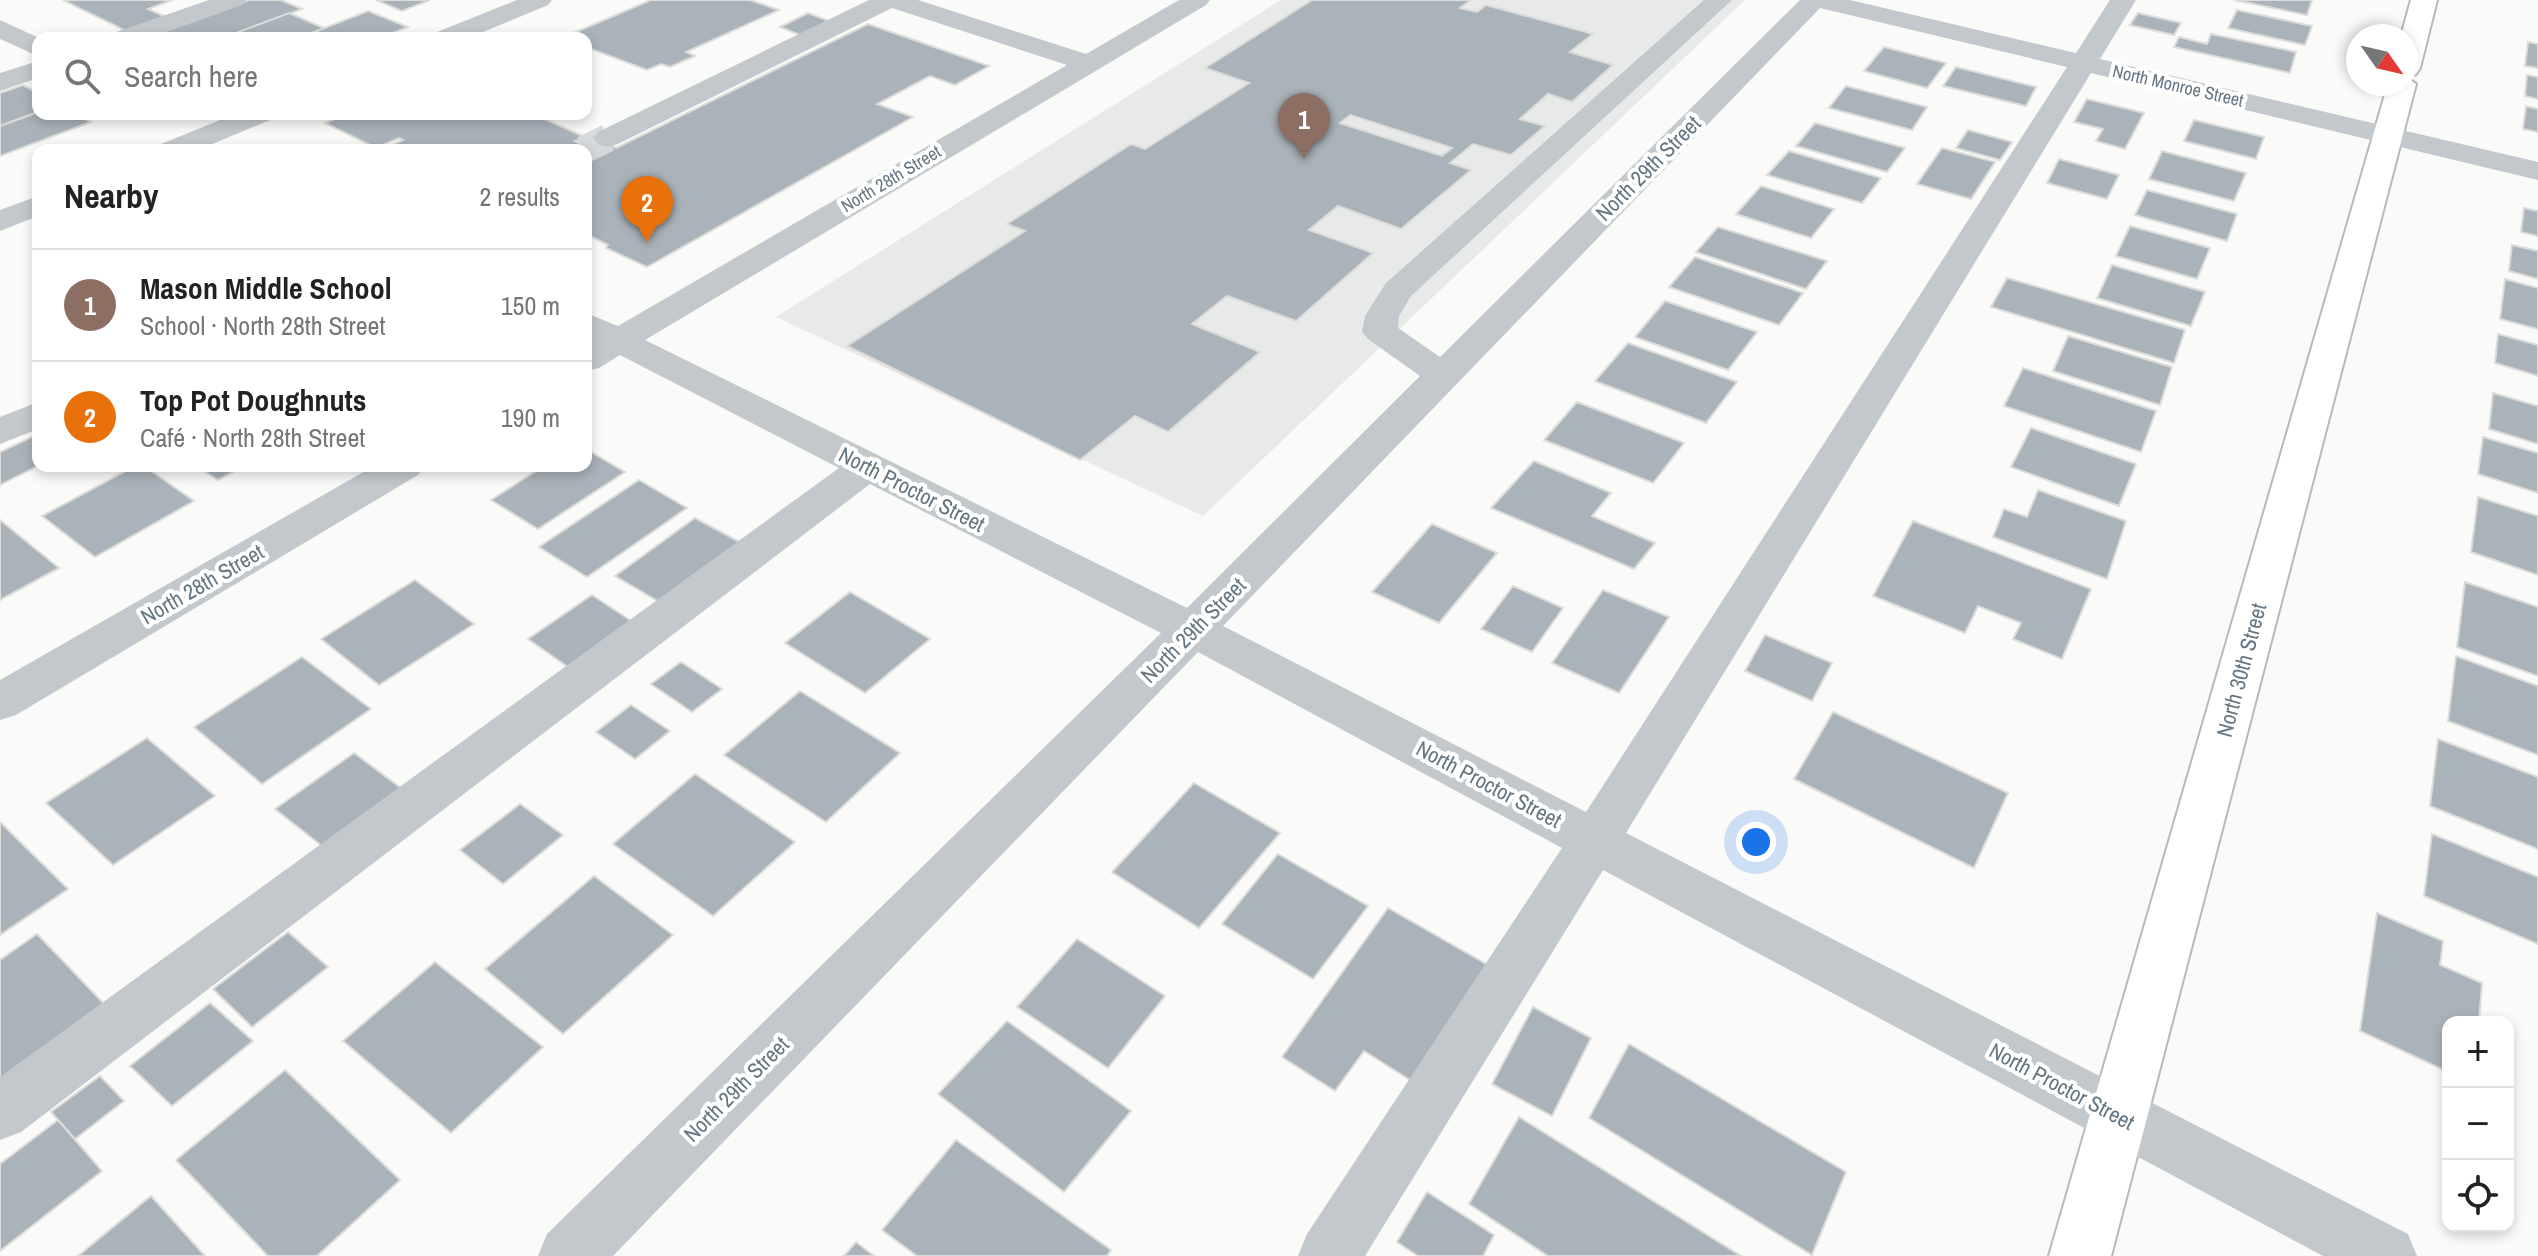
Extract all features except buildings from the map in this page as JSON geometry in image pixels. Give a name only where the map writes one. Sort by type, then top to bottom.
[{"type":"main road","points":[[2418,24],[2424,0]]},
{"type":"main road","name":"North 30th Street","points":[[2080,1256],[2399,96]]},
{"type":"street","points":[[142,32],[233,0]]},
{"type":"street","points":[[461,32],[539,0]]},
{"type":"street","points":[[608,138],[891,0],[1087,63]]},
{"type":"street","name":"North 28th Street","points":[[597,342],[1197,0]]},
{"type":"street","points":[[1444,376],[1380,332],[1382,316],[1398,290],[1719,0]]},
{"type":"street","name":"North 29th Street","points":[[569,1256],[1816,0]]},
{"type":"street","name":"North Monroe Street","points":[[1816,0],[2538,171]]},
{"type":"street","points":[[1329,1256],[1595,840],[2123,0]]},
{"type":"street","points":[[0,28],[32,45]]},
{"type":"street","points":[[0,83],[32,71]]},
{"type":"street","points":[[186,144],[245,120]]},
{"type":"street","points":[[183,121],[229,144]]},
{"type":"street","points":[[0,221],[32,208]]},
{"type":"street","name":"North Proctor Street","points":[[597,342],[868,466],[1193,630],[2386,1256]]},
{"type":"street","points":[[0,432],[32,417]]},
{"type":"street","points":[[0,1112],[868,466]]},
{"type":"street","name":"North 28th Street","points":[[0,702],[394,472]]},
{"type":"shaded area","points":[[1281,0],[1745,0],[1203,516],[776,317]]},
{"type":"tunnel","points":[[592,146],[608,138]]},
{"type":"place","name":"Mason Middle School","points":[[1304,159]]},
{"type":"place","name":"Top Pot Doughnuts","points":[[647,242]]}]
